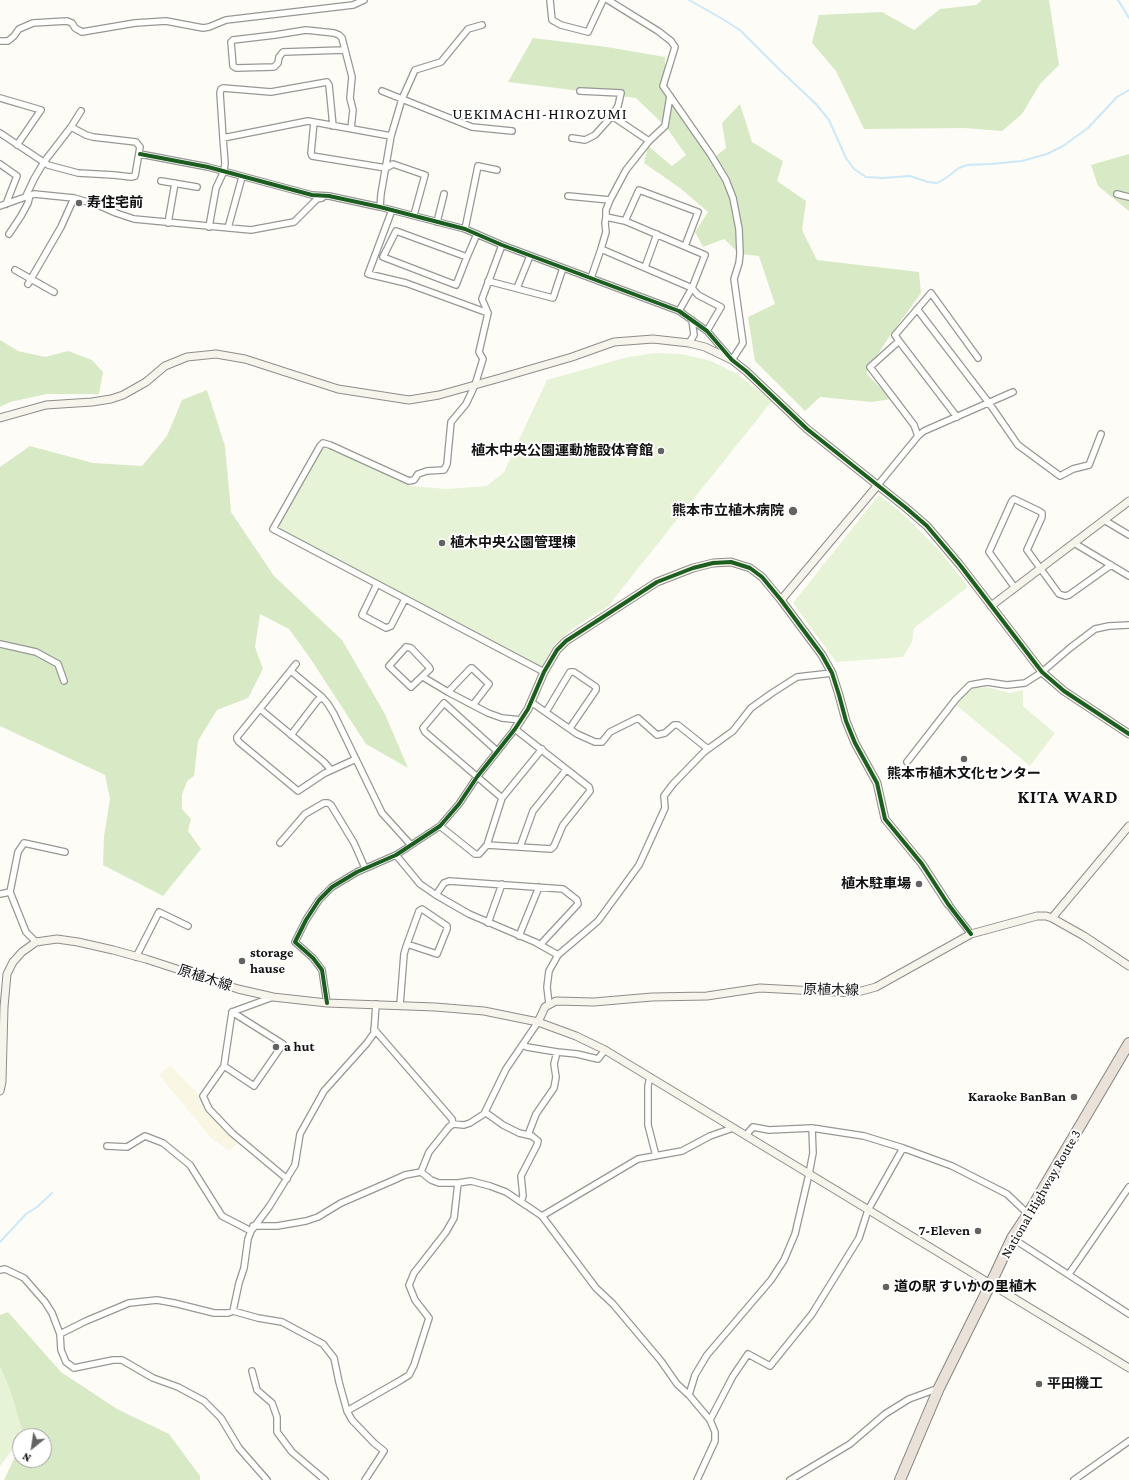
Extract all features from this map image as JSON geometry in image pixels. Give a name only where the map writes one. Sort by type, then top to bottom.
[{"type":"highway","name":"National Highway Route 3","points":[[900,1480],[939,1388],[1012,1238],[1028,1214],[1129,1043]]},
{"type":"street","points":[[0,41],[11,39],[19,29],[33,23],[67,21],[72,23],[75,28],[82,32],[135,23],[166,21],[203,28],[226,20],[345,3],[353,5],[364,0]]},
{"type":"street","points":[[550,0],[552,20],[561,25],[588,32],[603,0]]},
{"type":"street","points":[[608,0],[658,31],[675,47],[663,86],[711,155],[726,180],[733,198],[739,229],[740,254],[734,279],[743,343],[732,360]]},
{"type":"street","points":[[380,207],[391,136],[402,99],[415,70],[441,62],[468,29],[482,25]]},
{"type":"street","points":[[344,50],[283,52],[280,54],[278,63],[274,67],[236,68],[233,66],[231,42],[233,40],[306,30],[334,33],[342,38],[352,77],[350,98],[353,110],[351,129]]},
{"type":"street","points":[[209,227],[216,188],[224,171],[225,163],[220,93],[221,89],[271,92],[327,82],[329,85],[333,126]]},
{"type":"street","points":[[382,91],[472,127],[512,131]]},
{"type":"street","points":[[572,138],[585,140],[595,135],[612,116],[618,106],[622,93],[580,91]]},
{"type":"street","points":[[592,278],[606,232],[606,210],[610,200],[626,170],[648,141],[665,126],[670,96]]},
{"type":"street","points":[[0,98],[42,110],[17,145]]},
{"type":"street","points":[[9,234],[28,202],[28,196],[34,179],[44,162],[71,127],[81,111]]},
{"type":"street","points":[[612,116],[648,141]]},
{"type":"street","points":[[224,138],[308,121],[391,136]]},
{"type":"street","points":[[314,122],[312,156],[386,168],[393,164],[425,175],[414,216]]},
{"type":"street","points":[[0,134],[48,165],[78,172],[134,178],[137,174],[140,154],[140,147],[136,142],[93,137],[71,127]]},
{"type":"street","points":[[140,154],[208,166],[242,177],[312,195],[328,196],[380,207],[465,229],[530,256],[679,311],[707,331],[732,360],[746,371],[807,429],[905,507],[926,526],[960,565],[1042,672],[1064,691],[1129,734]]},
{"type":"street","points":[[0,164],[17,176],[6,204]]},
{"type":"street","points":[[465,229],[478,166],[497,170]]},
{"type":"street","points":[[228,228],[242,177]]},
{"type":"street","points":[[161,181],[197,187]]},
{"type":"street","points":[[168,223],[175,183]]},
{"type":"street","points":[[625,221],[639,190],[698,212],[684,246]]},
{"type":"street","points":[[0,206],[34,194],[74,198],[98,205],[134,219],[252,230],[294,222],[317,199],[328,196]]},
{"type":"street","points":[[437,222],[444,194]]},
{"type":"street","points":[[1117,194],[1129,197]]},
{"type":"street","points":[[568,196],[610,200]]},
{"type":"street","points":[[30,281],[61,227],[74,198]]},
{"type":"street","points":[[392,210],[368,274],[406,283],[488,313]]},
{"type":"street","points":[[606,217],[625,221],[705,255],[692,288],[679,311]]},
{"type":"street","points":[[467,257],[396,230],[383,257],[456,284],[477,234]]},
{"type":"street","points":[[645,267],[657,234]]},
{"type":"street","points":[[502,245],[482,299],[488,313],[479,352],[483,359],[475,385],[466,404],[451,422],[447,464],[444,470],[427,471],[418,474],[414,480],[409,481],[323,443],[273,529],[544,672]]},
{"type":"street","points":[[601,249],[692,288],[698,295],[721,307],[707,331]]},
{"type":"street","points":[[517,288],[530,256]]},
{"type":"street","points":[[488,281],[553,298],[563,268]]},
{"type":"street","points":[[15,270],[30,281],[54,292]]},
{"type":"street","points":[[957,417],[895,336],[932,293],[978,358]]},
{"type":"street","points":[[917,309],[989,403],[1018,445],[1060,476],[1073,469],[1089,465],[1101,434]]},
{"type":"street","points":[[689,343],[694,335],[692,320]]},
{"type":"street","points":[[0,418],[46,404],[92,402],[111,399],[123,395],[146,382],[165,366],[187,357],[216,354],[245,359],[338,389],[409,400],[439,395],[475,385],[572,357],[614,342],[653,339],[689,343],[705,347],[732,360]]},
{"type":"street","points":[[899,341],[870,367],[914,425],[918,436]]},
{"type":"street","points":[[781,600],[878,486],[918,436],[924,431],[1013,392]]},
{"type":"street","points":[[1015,588],[989,552],[1014,499],[1040,510],[1042,513],[1042,517],[1027,548],[1028,552],[1059,594],[1065,596],[1111,565]]},
{"type":"street","points":[[991,606],[1129,501]]},
{"type":"street","points":[[1104,520],[1129,535]]},
{"type":"street","points":[[1074,543],[1129,576]]},
{"type":"street","points":[[326,1003],[322,970],[313,958],[295,942],[306,920],[319,900],[332,887],[365,868],[396,855],[440,826],[459,804],[477,777],[521,720],[528,709],[544,672],[557,650],[566,641],[658,582],[693,568],[713,563],[731,562],[750,568],[762,578],[781,600],[822,655],[832,673],[846,721],[855,743],[877,783],[885,819],[922,864],[948,904],[971,934]]},
{"type":"street","points":[[377,584],[362,615],[386,628],[390,626],[405,599]]},
{"type":"street","points":[[907,762],[956,699],[970,685],[987,682],[1007,685],[1025,683],[1042,672],[1095,629],[1109,626],[1129,625]]},
{"type":"street","points":[[0,644],[36,652],[58,664],[64,681]]},
{"type":"street","points":[[406,647],[409,647],[429,667],[429,671],[422,677],[411,687],[389,666],[406,647]]},
{"type":"street","points":[[296,664],[237,737],[239,742],[298,791],[331,770],[356,759]]},
{"type":"street","points":[[473,705],[489,684],[471,668],[450,693],[423,730],[502,798]]},
{"type":"street","points":[[291,671],[322,697],[334,714],[382,813],[411,846]]},
{"type":"street","points":[[546,712],[570,672],[574,672],[596,687],[596,690],[570,728]]},
{"type":"street","points":[[421,1172],[432,1149],[449,1126],[453,1124],[464,1125],[470,1123],[485,1112],[506,1069],[538,1022],[545,1007],[549,1004],[547,987],[549,971],[558,955],[598,921],[635,872],[665,808],[664,796],[673,784],[708,749],[733,731],[751,708],[797,677],[832,673]]},
{"type":"street","points":[[422,677],[473,705],[497,716],[521,720]]},
{"type":"street","points":[[291,735],[317,701],[322,697]]},
{"type":"street","points":[[531,702],[582,736],[594,742],[600,743],[610,732],[638,718],[657,735],[665,733],[673,725],[677,724],[708,749]]},
{"type":"street","points":[[444,703],[497,751]]},
{"type":"street","points":[[260,709],[324,762],[331,770]]},
{"type":"street","points":[[487,845],[552,848],[563,825],[589,793],[589,788],[515,728]]},
{"type":"street","points":[[440,826],[476,855],[479,854],[487,845],[502,798],[542,749]]},
{"type":"street","points":[[520,847],[533,811],[566,770]]},
{"type":"street","points":[[280,843],[305,814],[324,803],[328,803],[331,805],[354,843],[365,868]]},
{"type":"street","points":[[1052,918],[1129,826]]},
{"type":"street","points":[[36,942],[26,932],[10,892],[18,852],[24,843],[65,852]]},
{"type":"street","points":[[396,855],[420,884],[436,895],[469,914],[540,945],[558,955]]},
{"type":"street","points":[[436,895],[444,883],[449,881],[563,888],[578,902],[577,907],[540,945]]},
{"type":"street","points":[[488,923],[502,884]]},
{"type":"street","points":[[519,936],[539,887]]},
{"type":"street","points":[[0,894],[10,892]]},
{"type":"street","points":[[400,1005],[404,954],[407,944],[421,910],[447,926],[437,954],[407,944]]},
{"type":"street","points":[[136,956],[159,912],[188,926]]},
{"type":"street","name":"原植木線","points":[[549,1004],[556,1001],[594,1002],[652,997],[707,996],[760,988],[854,993],[876,987],[971,934],[1028,918],[1046,916],[1084,936],[1129,966]]},
{"type":"street","name":"原植木線","points":[[0,1091],[2,1082],[4,1007],[7,974],[13,962],[22,952],[36,942],[57,939],[78,942],[136,956],[238,989],[273,997],[326,1003],[400,1005],[484,1011],[538,1022],[576,1036],[605,1050],[1129,1368]]},
{"type":"street","points":[[232,1012],[273,997]]},
{"type":"street","points":[[233,1311],[244,1268],[248,1239],[252,1229],[269,1207],[295,1165],[300,1134],[324,1092],[374,1033],[376,1004]]},
{"type":"street","points":[[232,1012],[224,1066],[203,1096],[209,1109],[232,1133],[287,1179]]},
{"type":"street","points":[[224,1066],[254,1086],[283,1044],[232,1012]]},
{"type":"street","points":[[374,1029],[452,1119],[453,1124]]},
{"type":"street","points":[[523,1045],[527,1047],[577,1054],[598,1059],[605,1050]]},
{"type":"street","points":[[528,1134],[536,1114],[554,1088],[556,1077],[554,1064],[557,1052]]},
{"type":"street","points":[[650,1077],[648,1086],[648,1125],[656,1156]]},
{"type":"street","points":[[485,1112],[519,1133],[528,1134],[535,1137],[538,1143],[521,1176],[523,1196],[521,1202]]},
{"type":"street","points":[[746,1135],[753,1127],[768,1130],[812,1128],[864,1136],[903,1148],[952,1166],[1007,1194],[1028,1214]]},
{"type":"street","points":[[542,1216],[638,1159],[682,1151],[710,1136],[733,1128]]},
{"type":"street","points":[[689,1395],[694,1375],[707,1355],[771,1280],[784,1260],[795,1234],[809,1174],[813,1153],[812,1128]]},
{"type":"street","points":[[107,1146],[127,1146],[145,1136],[163,1143],[190,1165],[222,1216],[252,1229],[306,1221],[318,1217],[341,1203],[405,1175],[421,1172],[431,1180],[439,1183],[471,1181],[506,1192],[542,1216],[596,1288],[613,1304],[661,1361],[677,1384],[689,1395],[710,1420],[715,1432],[715,1441],[697,1480]]},
{"type":"street","points":[[710,1420],[733,1376],[748,1354],[770,1366],[812,1314],[859,1238],[868,1210],[903,1148]]},
{"type":"street","points":[[347,1410],[409,1375],[414,1365],[429,1318],[415,1300],[409,1285],[414,1273],[446,1232],[454,1218],[458,1183]]},
{"type":"street","points":[[1069,1274],[1129,1187]]},
{"type":"street","points":[[1012,1238],[1129,1314]]},
{"type":"street","points":[[0,1270],[5,1269],[24,1278],[45,1302],[52,1313],[60,1334],[61,1350],[66,1362],[74,1368],[113,1360],[122,1360],[153,1378],[178,1387],[204,1401],[221,1418],[239,1448],[267,1480]]},
{"type":"street","points":[[60,1334],[86,1321],[129,1304],[157,1300],[214,1313],[228,1313],[233,1311],[258,1318],[282,1322],[323,1344],[334,1358],[338,1382],[347,1410],[352,1420],[374,1443],[384,1451],[365,1480]]},
{"type":"street","points":[[252,1371],[258,1390],[272,1403],[277,1417],[277,1432],[292,1452],[325,1480]]},
{"type":"street","points":[[790,1480],[850,1444],[885,1414],[909,1399],[939,1388]]},
{"type":"street","points":[[1074,1480],[1129,1441]]},
{"type":"shaded area","points":[[170,1065],[201,1097],[209,1109],[238,1143],[229,1151],[211,1138],[159,1075]]},
{"type":"green space","points":[[982,0],[1049,0],[1059,65],[1040,84],[1022,114],[1002,131],[964,128],[864,129],[836,71],[812,43],[819,15],[882,12],[914,30],[940,9],[976,5]]},
{"type":"green space","points":[[533,38],[607,47],[665,57],[665,86],[678,110],[716,156],[726,148],[722,123],[740,104],[752,142],[783,161],[777,181],[806,201],[802,230],[817,260],[919,272],[921,293],[887,340],[866,373],[891,399],[872,402],[820,397],[805,411],[755,361],[748,317],[775,304],[759,256],[740,254],[724,239],[703,247],[695,232],[708,212],[680,188],[644,163],[648,146],[672,166],[686,155],[667,128],[636,98],[508,82]]},
{"type":"green space","points":[[1129,154],[1129,211],[1098,186],[1091,165]]},
{"type":"green space","points":[[0,340],[18,351],[45,357],[68,351],[92,360],[103,372],[99,394],[47,394],[10,402],[0,407]]},
{"type":"green space","points":[[656,353],[682,354],[711,361],[737,374],[772,401],[608,606],[572,629],[554,645],[542,667],[280,530],[279,525],[321,448],[328,447],[411,486],[446,489],[487,486],[504,472],[547,380],[628,357]]},
{"type":"green space","points":[[207,390],[225,446],[231,512],[274,576],[342,640],[385,714],[408,768],[366,744],[310,658],[289,629],[260,614],[255,647],[263,669],[248,698],[217,710],[198,741],[194,776],[187,781],[182,795],[182,809],[191,819],[188,831],[201,849],[163,896],[103,865],[104,836],[110,799],[105,775],[0,726],[0,467],[30,446],[93,463],[142,466],[167,436],[182,400]]},
{"type":"green space","points":[[879,495],[904,515],[939,550],[968,587],[914,628],[912,642],[903,657],[836,662],[793,603]]},
{"type":"green space","points":[[986,687],[1010,693],[1023,690],[1023,706],[1055,733],[1030,766],[956,705],[970,689]]},
{"type":"green space","points":[[8,1312],[61,1372],[117,1409],[169,1434],[200,1476],[200,1480],[4,1480],[12,1463],[12,1468],[52,1468],[52,1428],[22,1428],[10,1389],[0,1366],[0,1315]]},
{"type":"green space","points":[[0,1339],[42,1410],[29,1428],[12,1428],[12,1450],[0,1466]]},
{"type":"waterway","points":[[689,0],[741,31],[816,104],[829,120],[846,158],[854,169],[866,177],[883,178],[910,176],[928,182],[937,183],[959,168],[967,165],[1022,161],[1047,154],[1063,146],[1088,128],[1117,97],[1129,90]]},
{"type":"waterway","points":[[1118,0],[1129,18]]},
{"type":"waterway","points":[[0,1242],[26,1214],[37,1207],[52,1193]]},
{"type":"cycle path","points":[[140,154],[208,167],[312,195],[329,196],[380,207],[465,229],[502,245],[679,311],[707,331],[732,360],[746,371],[807,429],[927,526],[960,565],[1042,672],[1064,691],[1129,734]]},
{"type":"cycle path","points":[[327,1003],[322,970],[313,958],[295,942],[306,920],[319,900],[332,887],[357,872],[396,855],[440,826],[459,804],[477,777],[515,729],[528,709],[544,672],[557,650],[566,641],[657,582],[693,568],[713,563],[731,562],[750,568],[762,577],[822,655],[832,673],[846,721],[855,743],[877,783],[885,819],[922,864],[948,904],[971,934]]},
{"type":"place","name":"寿住宅前","points":[[79,203]]},
{"type":"place","name":"植木中央公園運動施設体育館","points":[[661,451]]},
{"type":"place","name":"熊本市立植木病院","points":[[793,511]]},
{"type":"place","name":"植木中央公園管理棟","points":[[442,543]]},
{"type":"place","name":"熊本市植木文化センター","points":[[964,759]]},
{"type":"place","name":"植木駐車場","points":[[919,884]]},
{"type":"place","name":"storage hause","points":[[242,961]]},
{"type":"place","name":"a hut","points":[[276,1047]]},
{"type":"place","name":"Karaoke BanBan","points":[[1074,1097]]},
{"type":"place","name":"7-Eleven","points":[[978,1231]]},
{"type":"place","name":"道の駅 すいかの里植木","points":[[886,1287]]},
{"type":"place","name":"平田機工","points":[[1039,1384]]},
{"type":"district","name":"UEKIMACHI-HIROZUMI","points":[[540,114]]},
{"type":"district","name":"KITA WARD","points":[[1068,797]]}]
